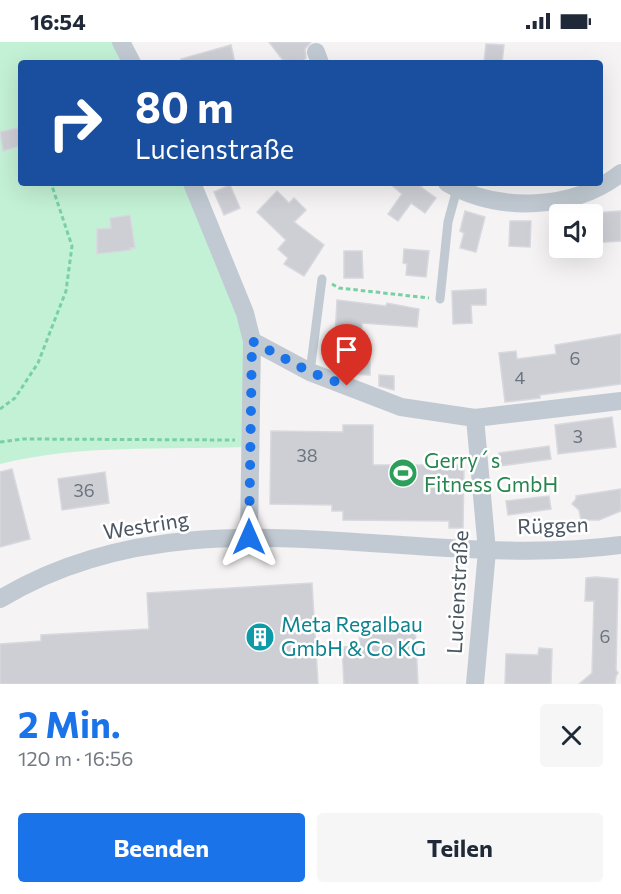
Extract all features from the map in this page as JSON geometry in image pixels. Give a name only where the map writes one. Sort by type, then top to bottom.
[{"type":"street","points":[[121,42],[130,60]]},
{"type":"street","points":[[603,185],[621,174]]},
{"type":"street","points":[[193,186],[245,313],[252,341],[249,537]]},
{"type":"street","points":[[452,186],[488,199],[529,204],[577,195],[600,186]]},
{"type":"street","points":[[252,341],[310,372],[401,407],[476,418],[621,401]]},
{"type":"street","name":"Lucienstraße","points":[[475,684],[487,551],[476,418]]},
{"type":"street","name":"Westring","points":[[0,599],[49,573],[109,554],[170,542],[249,537],[363,541],[487,551]]},
{"type":"street","name":"Rüggen","points":[[487,551],[578,549],[621,545]]},
{"type":"lane","points":[[440,299],[452,186]]},
{"type":"lane","points":[[310,372],[325,281]]},
{"type":"path","points":[[0,409],[15,398],[38,363],[66,291],[72,246],[52,186]]},
{"type":"path","points":[[325,281],[339,288],[440,299]]},
{"type":"path","points":[[0,442],[23,439],[249,440]]},
{"type":"green space","points":[[0,42],[115,42],[123,60],[18,60],[18,186],[186,186],[242,316],[246,360],[245,447],[122,449],[61,453],[0,464]]},
{"type":"building","points":[[269,42],[311,42],[305,49],[306,58],[304,60],[283,60]]},
{"type":"building","points":[[486,44],[504,45],[502,60],[484,60]]},
{"type":"building","points":[[231,45],[234,60],[181,60]]},
{"type":"building","points":[[18,128],[18,147],[3,151],[0,132]]},
{"type":"building","points":[[230,186],[240,208],[224,215],[214,192]]},
{"type":"building","points":[[393,186],[422,186],[436,198],[425,213],[411,203],[398,221],[388,214],[402,194]]},
{"type":"building","points":[[277,191],[289,203],[294,198],[306,210],[294,222],[324,245],[304,276],[284,264],[288,258],[278,249],[286,240],[257,212]]},
{"type":"building","points":[[465,211],[485,217],[476,252],[460,248],[464,233],[460,231]]},
{"type":"building","points":[[621,211],[621,241],[603,242],[603,212]]},
{"type":"building","points":[[130,215],[135,248],[97,254],[97,229],[111,228],[110,218]]},
{"type":"building","points":[[510,221],[531,221],[530,247],[509,246]]},
{"type":"building","points":[[404,249],[429,251],[426,277],[406,275],[407,264],[403,263]]},
{"type":"building","points":[[344,251],[362,251],[363,278],[344,278]]},
{"type":"building","points":[[486,289],[486,305],[471,305],[472,323],[453,324],[452,291]]},
{"type":"building","points":[[337,300],[386,306],[387,303],[419,309],[417,327],[362,323],[361,357],[370,357],[370,375],[348,374],[347,359],[334,358]]},
{"type":"building","points":[[621,334],[621,384],[505,402],[499,353],[516,351],[517,359],[556,354],[555,345]]},
{"type":"building","points":[[379,375],[394,376],[394,390],[379,386]]},
{"type":"building","points":[[612,417],[616,447],[558,454],[555,425]]},
{"type":"building","points":[[343,425],[373,425],[373,465],[464,465],[463,528],[449,528],[449,521],[343,520],[343,511],[332,511],[332,505],[270,504],[271,431],[343,432]]},
{"type":"building","points":[[549,446],[551,459],[500,466],[499,453]]},
{"type":"building","points":[[12,469],[30,539],[0,547],[0,472]]},
{"type":"building","points":[[105,472],[109,503],[62,510],[58,479]]},
{"type":"building","points":[[621,489],[621,511],[599,520],[581,520],[579,510],[572,504],[576,496]]},
{"type":"building","points":[[549,496],[551,509],[508,515],[506,501]]},
{"type":"building","points":[[586,578],[618,579],[616,670],[618,673],[615,684],[579,684],[592,673],[594,601],[585,601]]},
{"type":"building","points":[[312,583],[318,684],[0,684],[0,644],[41,641],[41,635],[149,629],[147,593]]},
{"type":"building","points":[[415,625],[418,684],[344,684],[342,647],[360,646],[359,628]]},
{"type":"building","points":[[539,648],[552,649],[551,684],[505,684],[506,654],[538,655]]},
{"type":"place","name":"Gerry´s Fitness GmbH","points":[[403,473]]},
{"type":"place","name":"Meta Regalbau GmbH & Co KG","points":[[260,637]]},
{"type":"route","points":[[249,537],[252,341],[310,372],[347,386]]}]
